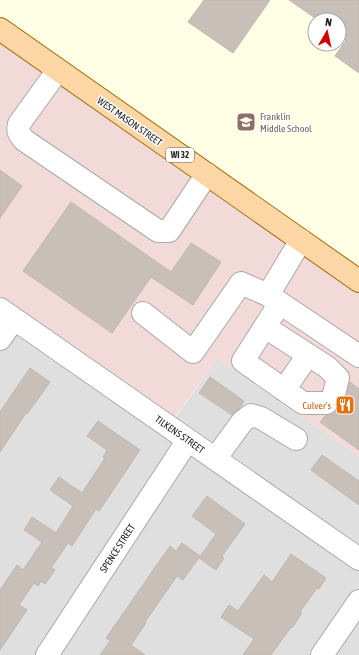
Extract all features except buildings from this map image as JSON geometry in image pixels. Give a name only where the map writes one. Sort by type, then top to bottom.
[{"type":"main road","name":"WEST MASON STREET","points":[[0,30],[359,281]]},
{"type":"street","points":[[58,70],[19,124],[17,130],[19,135],[24,140],[158,231],[169,231],[207,174]]},
{"type":"street","points":[[265,327],[327,367],[338,378],[330,399],[303,403],[243,361],[265,327],[274,299],[301,240]]},
{"type":"street","points":[[143,313],[193,352],[241,283],[274,299],[359,356]]},
{"type":"street","points":[[0,339],[7,314]]},
{"type":"street","name":"TILKENS STREET","points":[[7,314],[359,559]]},
{"type":"street","points":[[284,390],[308,355]]},
{"type":"street","points":[[215,459],[242,422],[251,415],[261,418],[296,439]]},
{"type":"street","name":"SPENCE STREET","points":[[47,655],[188,440]]},
{"type":"street","points":[[322,655],[359,601]]},
{"type":"shaded area","name":"Franklin Middle School","points":[[0,0],[359,0],[359,281],[0,29]]},
{"type":"shaded area","points":[[0,29],[359,281],[359,456],[217,359],[168,426],[0,309]]},
{"type":"shaded area","points":[[0,319],[164,434],[217,359],[359,456],[359,655],[0,655]]},
{"type":"place","name":"Franklin Middle School","points":[[246,122]]},
{"type":"place","name":"Culver's","points":[[345,405]]}]
